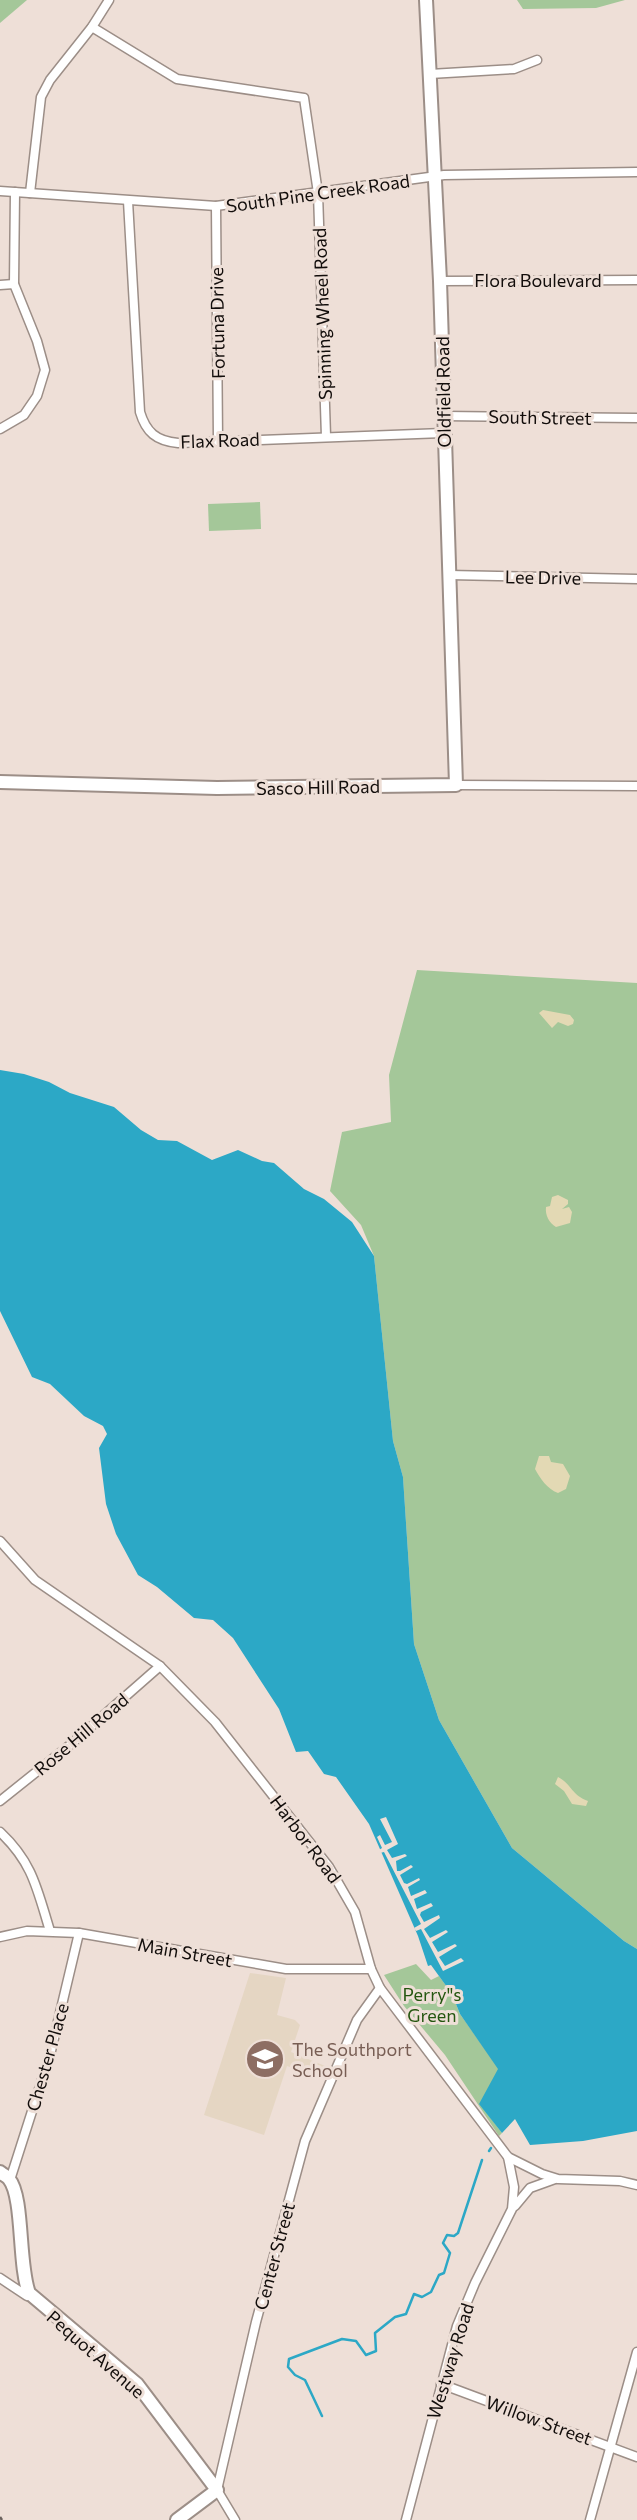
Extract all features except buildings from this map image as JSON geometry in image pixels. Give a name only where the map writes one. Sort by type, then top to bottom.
[{"type":"street","points":[[30,193],[41,97],[50,80],[92,27],[109,0]]},
{"type":"street","name":"Oldfield Road","points":[[426,0],[440,281],[456,785]]},
{"type":"street","name":"Spinning Wheel Road","points":[[92,27],[177,79],[304,98],[318,193],[326,436]]},
{"type":"street","points":[[430,74],[514,69],[537,60]]},
{"type":"street","name":"South Pine Creek Road","points":[[0,191],[216,206],[436,177],[637,172]]},
{"type":"street","points":[[0,429],[24,415],[37,396],[45,370],[37,341],[13,284],[15,192]]},
{"type":"street","name":"Flax Road","points":[[128,201],[140,412],[150,433],[169,442],[443,433]]},
{"type":"street","name":"Fortuna Drive","points":[[216,206],[218,440]]},
{"type":"street","name":"Flora Boulevard","points":[[440,281],[637,280]]},
{"type":"street","points":[[0,285],[13,284]]},
{"type":"street","name":"South Street","points":[[443,415],[637,418]]},
{"type":"street","name":"Lee Drive","points":[[449,575],[637,579]]},
{"type":"street","name":"Sasco Hill Road","points":[[0,782],[217,788],[637,786]]},
{"type":"street","name":"Harbor Road","points":[[0,1541],[35,1580],[160,1666],[215,1722],[330,1867],[355,1912],[370,1969],[380,1988],[508,2157],[558,2179],[620,2181],[637,2185]]},
{"type":"street","name":"Rose Hill Road","points":[[0,1801],[70,1745],[160,1666]]},
{"type":"street","points":[[0,1832],[19,1850],[29,1867],[50,1931]]},
{"type":"street","name":"Main Street","points":[[0,1937],[27,1931],[79,1933],[286,1969],[370,1969]]},
{"type":"street","name":"Chester Place","points":[[5,2176],[50,2055],[79,1933]]},
{"type":"street","name":"Center Street","points":[[217,2490],[256,2322],[305,2141],[353,2028],[380,1988]]},
{"type":"street","name":"Westway Road","points":[[508,2157],[514,2187],[512,2209]]},
{"type":"street","points":[[0,2278],[27,2296],[29,2293],[24,2281],[17,2204],[5,2176]]},
{"type":"street","name":"Westway Road","points":[[406,2520],[441,2384],[475,2283],[512,2209],[530,2188],[558,2179]]},
{"type":"street","name":"Pequot Avenue","points":[[29,2293],[137,2385],[217,2490],[235,2520]]},
{"type":"street","points":[[590,2520],[637,2352]]},
{"type":"street","name":"Willow Street","points":[[441,2384],[637,2457]]},
{"type":"street","points":[[177,2520],[217,2490]]},
{"type":"shaded area","name":"The Southport School","points":[[250,1973],[286,1978],[277,2015],[295,2020],[300,2025],[291,2052],[330,2068],[325,2079],[287,2066],[264,2135],[204,2115]]},
{"type":"green space","points":[[0,0],[27,0],[0,23]]},
{"type":"green space","points":[[517,0],[625,0],[596,8],[523,9]]},
{"type":"green space","points":[[260,502],[261,529],[209,531],[208,504]]},
{"type":"green space","points":[[417,970],[637,983],[637,1949],[512,1848],[439,1720],[414,1644],[403,1477],[393,1441],[374,1256],[361,1225],[330,1191],[342,1132],[391,1122],[389,1075]]},
{"type":"green space","name":"Perry\"s Green","points":[[416,1964],[431,1980],[439,1976],[452,1994],[460,2014],[499,2069],[480,2104],[502,2133],[499,2136],[445,2055],[404,2006],[384,1975]]},
{"type":"sand","points":[[543,1010],[570,1015],[574,1020],[573,1024],[568,1026],[558,1022],[552,1028],[539,1013]]},
{"type":"sand","points":[[558,1195],[568,1200],[568,1204],[562,1209],[569,1207],[572,1212],[570,1223],[556,1227],[548,1218],[546,1207],[550,1206],[552,1197]]},
{"type":"sand","points":[[539,1456],[549,1456],[551,1462],[563,1464],[570,1476],[566,1489],[558,1493],[544,1483],[535,1469]]},
{"type":"sand","points":[[558,1777],[588,1801],[586,1806],[572,1804],[564,1791],[555,1784]]},
{"type":"water","points":[[0,1070],[49,1082],[70,1093],[114,1107],[141,1130],[158,1140],[177,1141],[212,1160],[238,1150],[262,1161],[274,1163],[304,1189],[324,1199],[352,1222],[374,1256],[393,1441],[403,1477],[414,1644],[439,1720],[512,1848],[637,1949],[637,2131],[583,2141],[530,2145],[515,2119],[502,2133],[479,2104],[498,2069],[460,2014],[452,1994],[431,1965],[428,1966],[418,1936],[369,1824],[336,1777],[324,1774],[308,1751],[296,1752],[279,1709],[233,1638],[213,1620],[194,1618],[138,1575],[116,1534],[106,1504],[99,1448],[107,1434],[103,1426],[84,1416],[50,1384],[32,1377],[0,1311]]},
{"type":"pier","points":[[386,1817],[398,1844],[387,1850],[392,1858],[405,1854],[407,1856],[396,1861],[397,1871],[411,1865],[413,1867],[400,1875],[407,1884],[419,1878],[420,1880],[408,1887],[411,1896],[425,1890],[427,1893],[414,1899],[417,1909],[431,1903],[433,1906],[420,1915],[424,1922],[439,1915],[440,1918],[424,1929],[430,1938],[446,1930],[448,1932],[432,1942],[438,1952],[455,1944],[457,1946],[439,1957],[445,1966],[461,1958],[464,1961],[443,1971],[421,1929],[416,1931],[414,1928],[421,1924],[384,1852],[380,1853],[382,1848],[377,1837],[380,1835],[385,1845],[392,1842],[380,1819]]},
{"type":"waterway","points":[[322,2416],[305,2380],[295,2375],[288,2367],[289,2359],[342,2339],[356,2341],[366,2355],[376,2351],[375,2333],[395,2317],[406,2314],[414,2294],[422,2297],[431,2292],[439,2275],[444,2273],[450,2253],[443,2243],[447,2235],[454,2236],[458,2233],[482,2160]]},
{"type":"place","name":"The Southport School","points":[[265,2059]]}]
